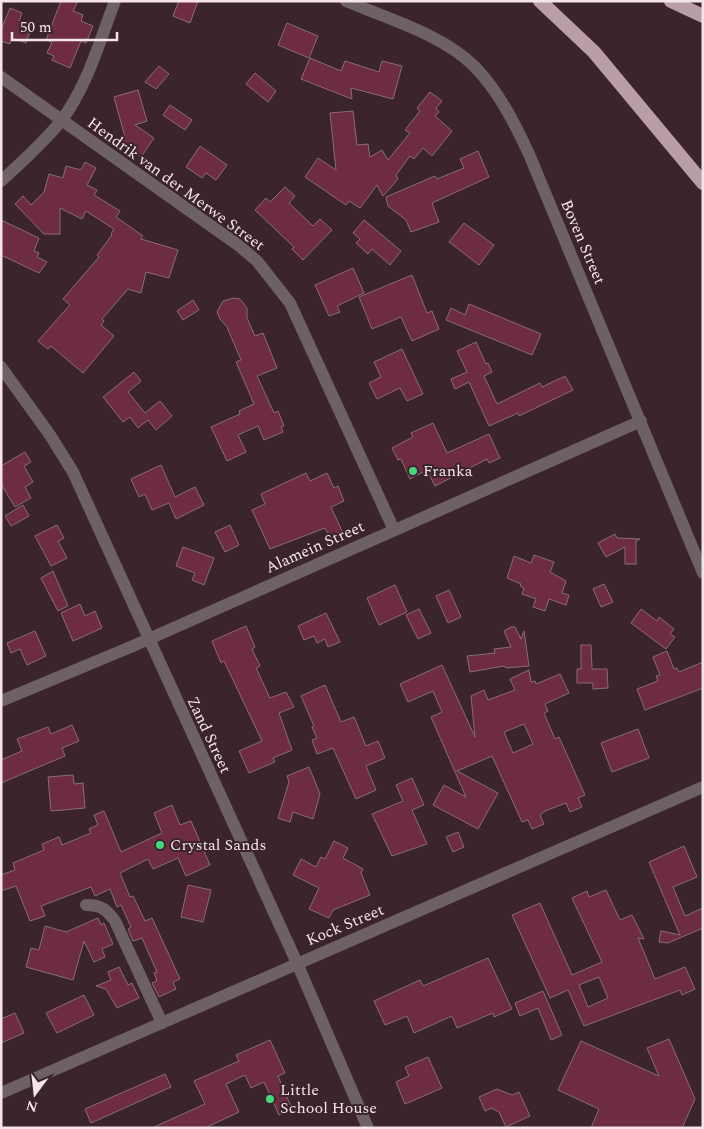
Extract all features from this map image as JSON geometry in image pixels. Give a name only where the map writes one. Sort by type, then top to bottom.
[{"type":"highway","points":[[540,1],[594,52],[703,183]]},
{"type":"highway","points":[[671,1],[703,16]]},
{"type":"street","points":[[1,181],[61,121],[83,81],[115,1]]},
{"type":"street","name":"Boven Street","points":[[346,1],[442,43],[473,65],[496,92],[515,123],[529,154],[703,573]]},
{"type":"street","name":"Hendrik van der Merwe Street","points":[[1,77],[238,245],[257,261],[290,302],[394,530]]},
{"type":"street","name":"Zand Street","points":[[1,367],[73,472],[118,568],[147,638],[297,963],[368,1128]]},
{"type":"street","name":"Alamein Street","points":[[1,701],[641,421]]},
{"type":"street","name":"Kock Street","points":[[1,1093],[703,787]]},
{"type":"street","points":[[86,905],[99,905],[107,910],[115,921],[162,1023]]},
{"type":"building","points":[[61,1],[78,1],[73,11],[83,15],[81,21],[93,26],[86,43],[81,41],[70,68],[52,60],[54,56],[47,53],[52,42],[46,40]]},
{"type":"building","points":[[179,1],[198,1],[190,23],[173,16]]},
{"type":"building","points":[[10,8],[22,13],[19,21],[32,26],[26,43],[12,38],[10,44],[1,41],[1,30]]},
{"type":"building","points":[[287,23],[318,36],[309,58],[278,45]]},
{"type":"building","points":[[310,58],[341,71],[345,61],[379,72],[382,61],[402,66],[393,99],[351,88],[352,99],[301,79]]},
{"type":"building","points":[[159,66],[169,74],[156,89],[145,82]]},
{"type":"building","points":[[255,73],[276,91],[268,102],[246,84]]},
{"type":"building","points":[[138,90],[147,121],[135,125],[154,138],[141,157],[121,144],[125,137],[114,97]]},
{"type":"building","points":[[430,92],[442,101],[436,108],[439,112],[435,116],[452,131],[432,156],[423,148],[414,159],[410,156],[396,175],[398,179],[383,196],[377,185],[360,208],[349,201],[346,205],[305,177],[318,158],[336,170],[330,113],[353,111],[357,145],[368,144],[370,157],[382,150],[388,160],[410,133],[405,130],[420,111],[417,108]]},
{"type":"building","points":[[170,105],[192,120],[185,130],[163,115]]},
{"type":"building","points":[[200,146],[227,165],[216,180],[206,173],[202,178],[186,167]]},
{"type":"building","points":[[478,151],[489,177],[432,203],[439,222],[411,232],[406,220],[388,206],[386,197],[435,176],[437,179],[464,168],[460,159]]},
{"type":"building","points":[[85,162],[96,168],[87,185],[97,190],[94,195],[120,211],[116,217],[143,236],[141,239],[178,250],[169,278],[146,272],[141,293],[128,289],[102,319],[104,321],[101,325],[114,336],[83,373],[51,346],[48,349],[38,341],[70,305],[63,299],[99,257],[97,255],[112,235],[114,229],[86,211],[82,219],[60,208],[60,234],[44,234],[15,204],[23,196],[31,205],[44,192],[49,174],[63,178],[66,166],[81,170]]},
{"type":"building","points":[[285,187],[295,196],[289,203],[313,226],[320,219],[332,230],[303,260],[292,249],[294,247],[255,210],[266,198],[270,202]]},
{"type":"building","points":[[1,220],[39,238],[34,251],[39,253],[37,257],[47,262],[39,273],[1,255]]},
{"type":"building","points":[[364,220],[401,251],[390,265],[372,249],[368,254],[356,243],[360,239],[353,233]]},
{"type":"building","points":[[464,223],[494,245],[479,265],[449,242]]},
{"type":"building","points":[[353,268],[364,293],[337,306],[340,312],[329,316],[315,285]]},
{"type":"building","points":[[412,275],[427,313],[432,311],[439,329],[412,341],[401,317],[372,329],[359,297]]},
{"type":"building","points":[[234,298],[240,299],[247,308],[247,318],[255,336],[263,333],[277,368],[257,376],[274,413],[278,411],[284,426],[281,427],[283,432],[264,440],[258,426],[238,435],[246,452],[227,461],[211,427],[240,414],[239,411],[254,404],[236,362],[241,360],[227,327],[217,312],[223,301]]},
{"type":"building","points":[[193,300],[199,310],[183,320],[177,311]]},
{"type":"building","points":[[469,304],[541,334],[532,355],[446,320],[451,308],[465,315]]},
{"type":"building","points":[[476,342],[486,364],[488,363],[492,372],[484,376],[497,404],[540,383],[542,387],[565,376],[573,390],[519,416],[518,413],[489,426],[469,382],[455,389],[451,379],[467,372],[457,351]]},
{"type":"building","points":[[402,349],[423,394],[407,401],[400,388],[377,399],[369,383],[381,377],[374,362]]},
{"type":"building","points":[[134,372],[141,381],[128,392],[145,413],[160,401],[172,416],[156,430],[148,420],[138,428],[130,417],[123,422],[103,397]]},
{"type":"building","points":[[433,423],[447,453],[489,434],[500,458],[489,463],[487,459],[435,486],[427,470],[410,479],[401,459],[398,460],[392,448],[413,437],[411,433]]},
{"type":"building","points":[[25,452],[31,462],[24,466],[33,482],[25,487],[31,498],[15,507],[1,484],[1,466]]},
{"type":"building","points":[[161,465],[175,497],[195,487],[204,505],[176,519],[169,503],[152,510],[145,494],[139,497],[131,479]]},
{"type":"building","points":[[306,473],[310,481],[327,473],[334,488],[338,486],[344,501],[331,507],[342,531],[329,536],[325,528],[270,549],[252,510],[265,504],[261,494]]},
{"type":"building","points":[[23,505],[29,516],[11,526],[5,516]]},
{"type":"building","points":[[57,525],[64,538],[58,541],[67,558],[51,566],[35,536]]},
{"type":"building","points":[[230,525],[239,545],[225,552],[215,532]]},
{"type":"building","points":[[615,534],[617,538],[640,539],[636,541],[636,564],[625,564],[625,547],[606,557],[598,543]]},
{"type":"building","points":[[183,547],[214,558],[204,585],[192,580],[195,573],[176,566]]},
{"type":"building","points":[[534,555],[554,562],[550,572],[566,581],[562,593],[569,595],[566,605],[549,599],[545,611],[533,607],[536,599],[522,594],[524,588],[520,586],[521,584],[507,578],[514,556],[531,563]]},
{"type":"building","points":[[53,571],[68,606],[58,611],[41,578]]},
{"type":"building","points":[[604,584],[613,602],[601,607],[593,589]]},
{"type":"building","points":[[395,585],[407,612],[379,625],[367,598]]},
{"type":"building","points":[[449,590],[461,617],[448,623],[436,596]]},
{"type":"building","points":[[80,604],[85,616],[95,611],[102,628],[73,641],[61,613]]},
{"type":"building","points":[[419,609],[431,633],[418,639],[406,615]]},
{"type":"building","points":[[641,609],[657,621],[659,617],[674,629],[670,634],[675,637],[666,649],[631,623]]},
{"type":"building","points":[[326,613],[340,642],[328,647],[325,639],[317,643],[314,636],[304,640],[298,626]]},
{"type":"building","points":[[246,626],[255,647],[252,649],[260,666],[256,668],[270,698],[286,692],[294,707],[279,713],[292,750],[273,758],[275,762],[249,773],[239,751],[262,741],[224,661],[221,663],[212,641]]},
{"type":"building","points":[[515,627],[521,639],[524,631],[529,666],[506,668],[504,666],[470,672],[467,656],[495,653],[494,649],[511,647],[504,631]]},
{"type":"building","points":[[35,631],[46,656],[27,665],[20,649],[11,653],[7,643]]},
{"type":"building","points":[[581,645],[591,645],[592,669],[607,669],[608,688],[593,689],[593,683],[577,683],[577,669],[581,669]]},
{"type":"building","points":[[667,651],[674,669],[677,668],[679,672],[703,662],[703,688],[645,710],[637,689],[658,681],[656,676],[660,675],[653,657]]},
{"type":"building","points":[[442,665],[475,737],[471,696],[484,690],[488,700],[515,690],[510,679],[529,670],[531,682],[535,681],[536,684],[560,674],[569,693],[545,704],[548,711],[544,713],[555,739],[559,737],[585,795],[578,798],[582,807],[570,812],[566,803],[545,811],[540,815],[544,824],[532,829],[528,820],[522,822],[492,756],[457,771],[498,793],[478,829],[433,805],[444,785],[466,797],[431,717],[442,712],[433,691],[408,702],[400,684]],"holes":[[[524,724],[533,744],[513,753],[504,732]]]},
{"type":"building","points":[[325,685],[341,722],[354,717],[366,746],[378,741],[385,758],[366,766],[376,790],[356,799],[333,748],[317,754],[312,740],[317,738],[312,727],[314,726],[301,696]]},
{"type":"building","points":[[72,725],[79,741],[62,748],[65,756],[1,783],[1,760],[22,751],[17,739],[48,727],[51,734]]},
{"type":"building","points":[[638,729],[649,758],[612,772],[601,743]]},
{"type":"building","points":[[309,767],[320,794],[313,819],[293,812],[290,822],[278,818],[289,782],[287,776]]},
{"type":"building","points":[[73,775],[74,784],[83,783],[85,808],[51,811],[48,777]]},
{"type":"building","points":[[412,778],[424,805],[412,810],[427,844],[392,856],[372,814],[403,801],[396,785]]},
{"type":"building","points":[[172,805],[180,825],[191,821],[210,865],[186,876],[178,858],[153,869],[148,859],[120,873],[130,897],[133,896],[145,921],[152,918],[180,979],[173,982],[176,989],[159,997],[152,983],[157,981],[154,973],[157,972],[142,938],[133,941],[128,929],[131,927],[121,905],[117,907],[110,889],[95,896],[91,887],[41,906],[45,916],[30,921],[16,886],[1,891],[1,875],[15,870],[13,863],[44,850],[42,844],[59,837],[62,845],[91,833],[89,829],[98,825],[94,815],[104,811],[121,852],[162,833],[154,813]]},
{"type":"building","points":[[458,832],[464,847],[453,852],[446,837]]},
{"type":"building","points":[[334,841],[348,848],[343,858],[363,869],[361,873],[370,895],[333,910],[329,918],[309,909],[319,888],[293,875],[301,859],[316,867],[321,857],[325,859]]},
{"type":"building","points":[[684,846],[697,877],[673,887],[685,916],[703,908],[703,928],[668,943],[659,942],[661,931],[680,935],[649,862]]},
{"type":"building","points":[[188,885],[211,890],[203,922],[181,917]]},
{"type":"building","points":[[606,890],[620,920],[632,915],[644,939],[638,938],[655,979],[685,967],[695,989],[682,995],[680,990],[584,1026],[568,990],[550,998],[512,915],[540,903],[572,975],[602,962],[572,898],[587,891],[589,897]],"holes":[[[599,977],[608,998],[588,1007],[579,985]]]},
{"type":"building","points":[[98,918],[101,925],[104,923],[113,944],[102,949],[105,957],[94,962],[84,941],[73,980],[26,967],[31,948],[39,950],[45,926],[66,932]]},
{"type":"building","points":[[488,958],[512,1009],[494,1017],[493,1013],[457,1028],[452,1016],[414,1033],[407,1016],[385,1025],[374,1001],[420,980],[423,986]]},
{"type":"building","points":[[119,967],[128,985],[132,983],[139,998],[117,1008],[106,989],[96,986],[111,980],[108,972]]},
{"type":"building","points":[[543,991],[562,1035],[551,1040],[538,1008],[520,1016],[515,1003]]},
{"type":"building","points":[[84,995],[94,1015],[57,1033],[46,1013]]},
{"type":"building","points":[[15,1013],[24,1033],[1,1043],[1,1019]]},
{"type":"building","points":[[669,1039],[695,1099],[682,1128],[591,1128],[599,1109],[558,1090],[581,1041],[659,1076],[647,1048]]},
{"type":"building","points":[[270,1040],[285,1073],[278,1076],[292,1109],[279,1115],[264,1082],[251,1088],[245,1075],[226,1084],[239,1112],[205,1128],[152,1128],[205,1104],[194,1081],[239,1061],[236,1055]]},
{"type":"building","points":[[428,1057],[442,1088],[405,1104],[396,1082],[409,1076],[405,1067]]},
{"type":"building","points":[[165,1074],[171,1087],[91,1123],[85,1109]]},
{"type":"building","points":[[497,1089],[512,1095],[519,1092],[530,1116],[506,1127],[499,1112],[491,1108],[485,1111],[479,1097]]},
{"type":"place","name":"Franka","points":[[413,471]]},
{"type":"place","name":"Crystal Sands","points":[[160,845]]},
{"type":"place","name":"Little School House","points":[[270,1099]]}]
